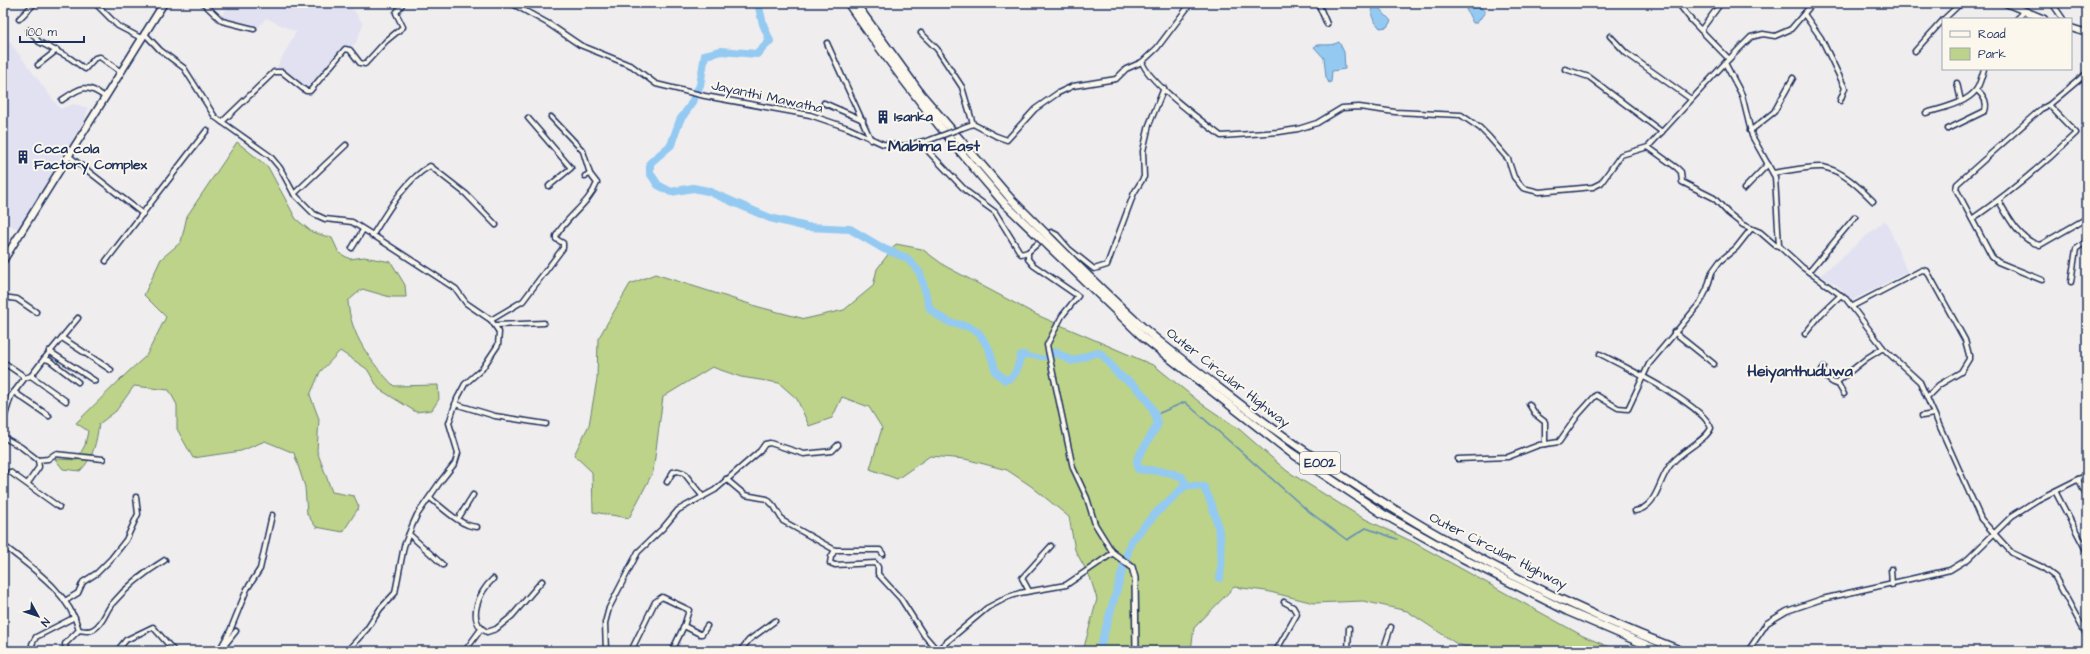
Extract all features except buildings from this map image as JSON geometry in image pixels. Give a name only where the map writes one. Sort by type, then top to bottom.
[{"type":"highway","name":"Outer Circular Highway","points":[[848,3],[857,11],[1007,200],[1144,338],[1290,452],[1383,514],[1456,555],[1567,611],[1660,651]]},
{"type":"highway","name":"Outer Circular Highway","points":[[855,3],[857,11]]},
{"type":"highway","name":"Outer Circular Highway","points":[[1007,200],[1148,332],[1261,420],[1344,479],[1460,549],[1572,604],[1682,651]]},
{"type":"main road","points":[[3,261],[164,3]]},
{"type":"main road","points":[[2006,3],[2042,18]]},
{"type":"main road","points":[[2072,28],[2087,33]]},
{"type":"street","points":[[3,7],[8,3]]},
{"type":"street","points":[[19,19],[35,3]]},
{"type":"street","points":[[95,3],[118,26],[143,35],[184,68],[215,117],[270,156],[280,168],[294,194],[306,207],[320,218],[348,220],[393,248],[456,289],[466,303],[491,320],[496,325],[499,332],[498,345],[482,369],[465,384],[455,404],[449,424],[458,453],[455,463],[417,515],[404,546],[395,593],[380,609],[367,629],[347,651]]},
{"type":"street","points":[[204,3],[222,21],[254,29]]},
{"type":"street","points":[[222,122],[274,72],[282,72],[306,91],[310,91],[345,49],[350,50],[360,63],[365,64],[386,41],[403,27],[396,13],[403,3]]},
{"type":"street","name":"Jayanthi Mawatha","points":[[511,3],[549,24],[580,45],[632,66],[656,84],[810,115],[854,131],[883,144],[905,146],[925,141],[973,124]]},
{"type":"street","points":[[921,33],[937,49],[962,86],[973,124],[1007,140],[1035,109],[1058,93],[1073,86],[1116,79],[1126,69],[1142,62],[1157,48],[1191,3]]},
{"type":"street","points":[[1318,3],[1327,24]]},
{"type":"street","points":[[1678,3],[1729,59]]},
{"type":"street","points":[[1701,30],[1721,3]]},
{"type":"street","points":[[1142,62],[1145,69],[1164,88],[1221,136],[1279,132],[1298,129],[1316,123],[1342,108],[1359,107],[1396,112],[1461,115],[1480,128],[1508,159],[1514,177],[1523,188],[1539,192],[1593,187],[1601,182],[1621,155],[1648,147],[1691,99],[1751,37],[1762,34],[1775,36],[1791,29],[1813,3]]},
{"type":"street","points":[[1944,18],[1961,3]]},
{"type":"street","points":[[2052,3],[2062,18]]},
{"type":"street","points":[[2018,18],[2026,11]]},
{"type":"street","points":[[1804,14],[1821,38],[1845,88],[1840,101]]},
{"type":"street","points":[[1916,51],[1942,20]]},
{"type":"street","points":[[29,30],[39,42],[57,50],[85,69],[95,58],[100,57],[121,72]]},
{"type":"street","points":[[1610,36],[1626,53],[1691,99]]},
{"type":"street","points":[[827,43],[872,140]]},
{"type":"street","points":[[38,65],[57,50]]},
{"type":"street","points":[[1725,63],[1742,95],[1750,131],[1773,173],[1779,246]]},
{"type":"street","points":[[1566,69],[1589,77],[1662,132]]},
{"type":"street","points":[[1926,113],[1961,101],[1977,90],[1984,70]]},
{"type":"street","points":[[2042,280],[1998,262],[1992,257],[1956,189],[1957,184],[2041,109],[2049,105],[2087,72]]},
{"type":"street","points":[[1750,131],[1774,112],[1793,78]]},
{"type":"street","points":[[1957,83],[1961,101]]},
{"type":"street","points":[[62,100],[77,89],[86,87],[94,89],[105,97]]},
{"type":"street","points":[[925,141],[929,152],[966,191],[995,212],[1021,254],[1028,252],[1051,232],[1057,235],[1069,249],[1094,268],[1107,265],[1134,193],[1144,177],[1143,151],[1148,125],[1164,88]]},
{"type":"street","points":[[1948,129],[1986,110],[1987,105],[1984,96],[1977,90]]},
{"type":"street","points":[[824,102],[863,120]]},
{"type":"street","points":[[1972,219],[1999,201],[2040,168],[2076,133],[2049,105]]},
{"type":"street","points":[[491,320],[523,301],[563,248],[563,243],[556,239],[556,236],[566,221],[577,212],[596,188],[598,182],[590,174],[583,151],[551,117]]},
{"type":"street","points":[[528,118],[571,168],[549,186]]},
{"type":"street","points":[[106,261],[207,130]]},
{"type":"street","points":[[294,194],[346,145]]},
{"type":"street","points":[[1648,147],[1681,172],[1682,182],[1714,198],[1728,213],[1752,229],[1760,232],[1774,245],[1779,246],[1809,272],[1841,295],[1853,306],[1883,348],[1915,376],[1927,397],[1977,512],[1994,534],[2012,553],[2042,568],[2055,577],[2087,636]]},
{"type":"street","points":[[69,156],[142,214]]},
{"type":"street","points":[[1744,189],[1768,164]]},
{"type":"street","points":[[372,236],[402,191],[424,169],[430,166],[466,194],[496,225]]},
{"type":"street","points":[[1773,173],[1822,167],[1837,173],[1856,184],[1873,202]]},
{"type":"street","points":[[584,176],[590,174]]},
{"type":"street","points":[[1999,201],[2010,222],[2033,244],[2040,245],[2087,218]]},
{"type":"street","points":[[1809,272],[1855,217]]},
{"type":"street","points":[[1458,459],[1508,457],[1545,444],[1560,442],[1578,415],[1596,395],[1618,408],[1628,409],[1649,364],[1674,332],[1700,303],[1707,289],[1712,272],[1720,261],[1736,248],[1752,229]]},
{"type":"street","points":[[352,248],[363,230]]},
{"type":"street","points":[[2071,282],[2076,249],[2087,240]]},
{"type":"street","points":[[1028,252],[1028,259],[1033,265],[1078,296],[1062,316],[1047,345],[1073,468],[1087,498],[1097,529],[1115,554],[1132,567],[1135,578],[1136,651]]},
{"type":"street","points":[[1853,306],[1922,270],[1927,271],[1965,340],[1969,355],[1969,359],[1961,372],[1939,384],[1927,397]]},
{"type":"street","points":[[1805,334],[1821,314],[1841,295]]},
{"type":"street","points":[[3,297],[17,299],[36,312]]},
{"type":"street","points":[[3,422],[14,392],[24,378],[31,376],[49,351],[78,318]]},
{"type":"street","points":[[496,325],[544,323]]},
{"type":"street","points":[[1674,332],[1714,364]]},
{"type":"street","points":[[62,338],[111,370]]},
{"type":"street","points":[[1837,384],[1848,372],[1883,348]]},
{"type":"street","points":[[49,351],[95,382]]},
{"type":"street","points":[[1600,354],[1643,376],[1706,418],[1711,428],[1706,436],[1689,446],[1670,465],[1656,494],[1647,506],[1635,511]]},
{"type":"street","points":[[44,359],[49,360],[78,382]]},
{"type":"street","points":[[3,362],[24,378]]},
{"type":"street","points":[[1824,367],[1822,370],[1823,373],[1831,382],[1837,384],[1844,394]]},
{"type":"street","points":[[31,376],[66,401]]},
{"type":"street","points":[[14,392],[49,416]]},
{"type":"street","points":[[455,404],[495,416],[546,424]]},
{"type":"street","points":[[1529,404],[1536,415],[1545,422],[1545,444]]},
{"type":"street","points":[[1922,416],[1934,414]]},
{"type":"street","points":[[3,437],[21,447],[38,460],[48,459],[55,454],[103,459]]},
{"type":"street","points":[[606,651],[605,623],[610,608],[638,552],[663,528],[678,510],[686,504],[704,497],[715,490],[760,451],[765,444],[770,443],[804,454],[832,451],[838,445]]},
{"type":"street","points":[[28,483],[39,467],[38,460]]},
{"type":"street","points":[[667,482],[673,472],[678,470],[684,474],[704,497]]},
{"type":"street","points":[[10,472],[28,483],[59,507]]},
{"type":"street","points":[[1748,651],[1767,623],[1787,611],[1822,599],[1892,585],[1950,570],[1968,559],[2012,516],[2055,491],[2087,475]]},
{"type":"street","points":[[726,479],[745,495],[767,499],[774,506],[783,521],[835,550],[880,550],[883,554]]},
{"type":"street","points":[[2078,479],[2087,497]]},
{"type":"street","points":[[2055,491],[2087,552]]},
{"type":"street","points":[[458,519],[473,495]]},
{"type":"street","points":[[65,601],[78,593],[83,582],[96,573],[111,559],[126,540],[138,514],[136,497]]},
{"type":"street","points":[[430,498],[470,527],[477,527]]},
{"type":"street","points":[[219,651],[230,631],[247,589],[260,569],[272,515]]},
{"type":"street","points":[[409,534],[443,565]]},
{"type":"street","points":[[3,545],[44,577],[65,601],[75,617],[79,630]]},
{"type":"street","points":[[1029,591],[1022,578],[1051,546]]},
{"type":"street","points":[[835,550],[831,557],[830,563],[835,565],[875,563],[878,567],[878,574],[901,599],[936,651],[987,608],[1008,597],[1029,591],[1066,585],[1115,554]]},
{"type":"street","points":[[79,630],[89,631],[95,628],[103,621],[108,608],[130,584],[164,560]]},
{"type":"street","points":[[1891,569],[1892,585]]},
{"type":"street","points":[[493,580],[485,586],[478,601],[476,622],[481,629],[487,632],[496,629],[507,620],[542,581]]},
{"type":"street","points":[[631,651],[658,598],[662,597],[689,610],[684,626],[672,651]]},
{"type":"street","points":[[1276,651],[1297,614],[1293,607],[1284,602]]},
{"type":"street","points":[[34,651],[32,644],[36,637],[75,617]]},
{"type":"street","points":[[740,651],[749,640],[775,621]]},
{"type":"street","points":[[684,626],[700,634],[702,634],[707,626]]},
{"type":"street","points":[[117,651],[126,640],[153,627],[174,651]]},
{"type":"street","points":[[1383,651],[1391,627]]},
{"type":"street","points":[[1348,628],[1348,651]]},
{"type":"street","points":[[465,651],[481,629]]},
{"type":"street","points":[[66,651],[65,644],[79,630]]},
{"type":"street","points":[[219,651],[236,631]]},
{"type":"street","points":[[329,651],[336,649],[342,651]]},
{"type":"shaded area","points":[[231,3],[349,3],[363,24],[356,43],[341,53],[308,95],[295,80],[277,67],[296,32],[266,18],[254,33],[226,21],[221,17]]},
{"type":"shaded area","points":[[3,33],[60,109],[74,104],[88,108],[85,119],[18,229],[3,222]]},
{"type":"shaded area","points":[[1885,220],[1907,272],[1852,300],[1837,285],[1821,275]]},
{"type":"green space","points":[[237,142],[268,167],[296,219],[312,232],[332,238],[339,253],[350,259],[364,257],[391,262],[405,285],[406,297],[390,297],[362,289],[348,301],[357,336],[377,368],[394,386],[438,385],[439,399],[432,410],[416,412],[379,389],[367,369],[340,351],[320,372],[310,395],[319,419],[317,451],[332,492],[354,496],[359,507],[343,532],[316,527],[307,514],[305,487],[294,453],[265,441],[241,451],[193,458],[177,429],[177,405],[169,390],[134,386],[116,411],[99,424],[91,455],[85,466],[80,471],[63,469],[55,459],[77,460],[85,445],[88,431],[76,423],[146,356],[166,317],[144,295],[161,259],[181,242],[187,216]]},
{"type":"green space","points":[[896,244],[922,249],[945,266],[1037,315],[1155,366],[1202,404],[1239,429],[1287,471],[1361,517],[1413,542],[1583,636],[1619,651],[1482,651],[1457,644],[1407,611],[1363,601],[1314,603],[1266,591],[1234,587],[1194,628],[1191,651],[1083,651],[1097,599],[1090,577],[1075,550],[1069,517],[1031,486],[1007,470],[965,459],[930,456],[897,479],[870,469],[882,428],[869,407],[842,397],[832,418],[809,426],[797,399],[779,383],[741,377],[712,367],[663,397],[653,472],[629,518],[593,512],[592,472],[574,455],[589,425],[597,379],[598,339],[630,284],[655,274],[759,307],[805,319],[844,310],[873,286],[877,269]]},
{"type":"water","points":[[1463,3],[1480,7],[1485,12],[1477,23],[1473,23]]},
{"type":"water","points":[[1373,8],[1379,8],[1391,21],[1387,27],[1380,28],[1373,19]]},
{"type":"water","points":[[1339,42],[1344,52],[1345,69],[1332,71],[1331,82],[1329,83],[1326,77],[1324,58],[1314,47],[1319,45],[1331,45]]},
{"type":"waterway","points":[[758,3],[763,24],[770,41],[757,54],[721,51],[705,55],[700,85],[690,106],[680,120],[671,145],[650,163],[650,173],[658,185],[671,192],[693,188],[708,191],[770,218],[807,227],[850,229],[884,249],[907,258],[920,273],[930,309],[951,323],[967,326],[979,333],[989,349],[996,372],[1005,380],[1009,379],[1015,374],[1021,355],[1024,355]]},
{"type":"waterway","points":[[1050,356],[1055,352],[1072,361],[1098,352],[1117,373],[1135,386],[1149,403],[1158,424],[1137,459],[1138,469],[1168,472],[1182,477],[1186,485],[1157,512],[1131,541],[1099,651]]},
{"type":"waterway","points":[[1024,355],[1045,358]]},
{"type":"waterway","points":[[1155,415],[1185,402],[1307,510],[1347,540],[1366,528],[1397,539]]},
{"type":"waterway","points":[[1186,485],[1204,487],[1209,498],[1217,520],[1221,542],[1222,554],[1220,578]]},
{"type":"place","name":"Isanka","points":[[883,117]]},
{"type":"place","name":"Coca cola Factory Complex","points":[[23,157]]},
{"type":"district","name":"Mabima East","points":[[934,146]]},
{"type":"district","name":"Heiyanthuduwa","points":[[1800,371]]}]
